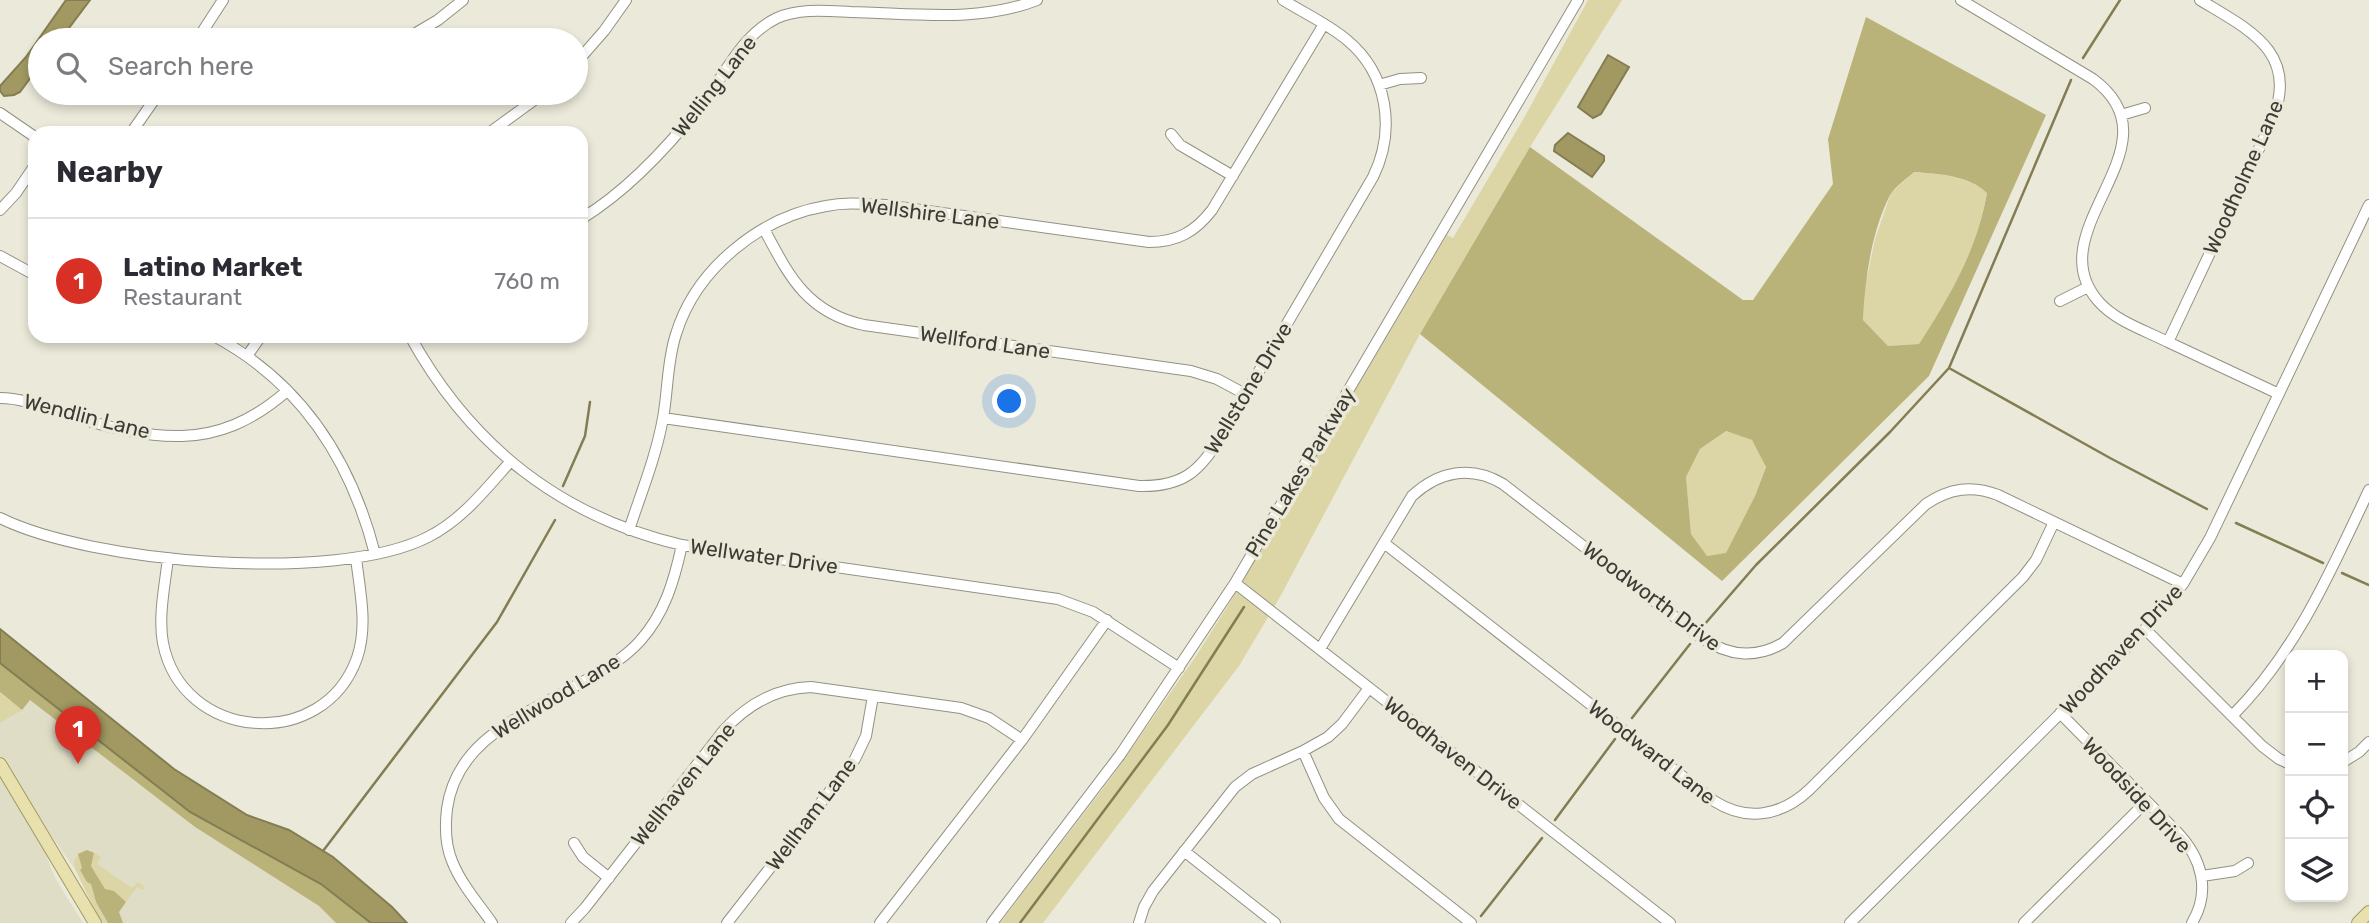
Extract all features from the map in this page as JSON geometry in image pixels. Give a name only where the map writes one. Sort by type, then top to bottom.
[{"type":"main road","points":[[0,764],[95,923]]},
{"type":"main road","points":[[2358,923],[2369,912]]},
{"type":"street","points":[[205,28],[223,0]]},
{"type":"street","points":[[424,28],[463,0]]},
{"type":"street","points":[[588,49],[626,0]]},
{"type":"street","points":[[951,13],[952,0]]},
{"type":"street","name":"Welling Lane","points":[[588,214],[624,186],[672,141],[712,92],[742,46],[770,22],[785,15],[808,11],[1001,11],[1037,0]]},
{"type":"street","name":"Wellstone Drive","points":[[663,418],[1139,486],[1175,482],[1199,467],[1212,452],[1377,169],[1386,130],[1385,107],[1370,65],[1345,38],[1283,0]]},
{"type":"street","name":"Pine Lakes Parkway","points":[[992,923],[1082,807],[1235,583],[1578,0]]},
{"type":"street","points":[[1961,0],[2093,79],[2111,96],[2121,116],[2122,152],[2084,237],[2082,264],[2088,287],[2099,303],[2115,316],[2279,394]]},
{"type":"street","name":"Woodholme Lane","points":[[2168,342],[2273,121],[2280,96],[2278,68],[2264,42],[2245,27],[2200,0]]},
{"type":"street","name":"Wellshire Lane","points":[[629,530],[653,458],[663,418],[676,335],[688,306],[722,261],[764,229],[796,214],[825,206],[870,204],[1140,241],[1162,242],[1186,235],[1204,221],[1324,24]]},
{"type":"street","points":[[1379,85],[1400,79],[1421,78]]},
{"type":"street","points":[[136,126],[151,105]]},
{"type":"street","points":[[499,126],[528,105]]},
{"type":"street","points":[[2121,116],[2145,108]]},
{"type":"street","points":[[2,115],[28,132]]},
{"type":"street","points":[[1171,134],[1180,145],[1233,176]]},
{"type":"street","points":[[0,210],[16,194],[28,176]]},
{"type":"street","name":"Woodhaven Drive","points":[[1850,923],[2145,629],[2183,584],[2210,538],[2369,205]]},
{"type":"street","name":"Wellford Lane","points":[[764,229],[800,289],[820,307],[846,320],[864,325],[1191,371],[1217,379],[1245,394]]},
{"type":"street","points":[[0,256],[28,271]]},
{"type":"street","points":[[2060,301],[2088,287]]},
{"type":"street","points":[[226,343],[247,356],[287,391],[319,428],[348,475],[366,520],[375,554]]},
{"type":"street","points":[[247,356],[256,343]]},
{"type":"street","name":"Wellwater Drive","points":[[414,343],[453,403],[477,431],[510,462],[564,499],[606,521],[682,545],[1036,594],[1079,606],[1107,620],[1179,668]]},
{"type":"street","name":"Wendlin Lane","points":[[0,398],[21,400],[124,429],[187,436],[242,423],[267,409],[287,391]]},
{"type":"street","points":[[0,518],[24,528],[85,544],[168,558],[289,564],[356,558],[411,544],[440,530],[471,505],[510,462]]},
{"type":"street","name":"Woodworth Drive","points":[[1320,649],[1412,496],[1430,481],[1455,473],[1479,473],[1495,479],[1702,638],[1729,652],[1752,654],[1772,649],[1788,639],[1926,504],[1944,494],[1969,488],[1984,490],[2183,584]]},
{"type":"street","points":[[2232,716],[2273,669],[2302,625],[2319,596],[2369,490]]},
{"type":"street","name":"Woodward Lane","points":[[1384,543],[1704,793],[1727,808],[1755,815],[1782,809],[1809,790],[2023,577],[2036,560],[2054,522]]},
{"type":"street","name":"Wellwood Lane","points":[[492,923],[458,875],[448,850],[446,816],[450,792],[458,771],[473,750],[489,736],[608,667],[640,641],[667,601],[682,545]]},
{"type":"street","points":[[168,558],[161,627],[163,643],[172,669],[190,694],[207,708],[236,721],[256,724],[285,721],[314,710],[331,697],[348,676],[357,658],[363,628],[356,558]]},
{"type":"street","name":"Woodhaven Drive","points":[[1235,583],[1671,923]]},
{"type":"street","points":[[880,923],[1022,740],[1107,620]]},
{"type":"street","points":[[2145,629],[2268,751],[2285,761]]},
{"type":"street","name":"Wellhaven Lane","points":[[571,923],[724,730],[754,704],[779,692],[804,687],[971,711],[996,722],[1022,740]]},
{"type":"street","points":[[1139,923],[1149,897],[1240,783],[1256,772],[1303,751],[1337,729],[1369,688]]},
{"type":"street","name":"Wellham Lane","points":[[727,923],[855,759],[866,736],[873,696]]},
{"type":"street","name":"Woodside Drive","points":[[2060,713],[2188,845],[2196,857],[2202,876],[2200,906],[2192,923]]},
{"type":"street","points":[[2348,759],[2369,742]]},
{"type":"street","points":[[1303,751],[1328,805],[1339,819],[1471,923]]},
{"type":"street","points":[[2024,923],[2146,802]]},
{"type":"street","points":[[574,843],[583,857],[609,878]]},
{"type":"street","points":[[1184,852],[1275,923]]},
{"type":"street","points":[[2202,876],[2235,871],[2248,863]]},
{"type":"shaded area","points":[[66,0],[90,0],[69,28],[46,28]]},
{"type":"shaded area","points":[[1588,0],[1622,0],[1530,147],[1420,334],[1280,597],[1239,666],[1043,923],[1000,923],[1111,778],[1196,656],[1447,235],[1453,238],[1524,118]]},
{"type":"shaded area","points":[[1866,17],[2046,115],[1929,376],[1722,581],[1420,334],[1530,147],[1743,300],[1753,300],[1833,184],[1828,139]],"holes":[[[1914,172],[1962,179],[1987,193],[1977,234],[1961,272],[1919,344],[1888,346],[1863,320],[1867,272],[1878,225],[1890,195]],[[1726,431],[1752,440],[1766,467],[1755,496],[1726,553],[1707,556],[1691,534],[1686,477],[1700,449]]]},
{"type":"shaded area","points":[[28,54],[28,81],[20,92],[4,96],[0,86]]},
{"type":"shaded area","points":[[1608,55],[1629,67],[1601,114],[1593,118],[1578,107]]},
{"type":"shaded area","points":[[1568,133],[1604,156],[1604,161],[1592,177],[1554,151],[1555,145]]},
{"type":"shaded area","points":[[1914,172],[1962,179],[1987,192],[1977,233],[1961,272],[1919,344],[1888,346],[1863,320],[1865,288],[1875,239],[1891,193]]},
{"type":"shaded area","points":[[1726,431],[1752,440],[1766,466],[1755,496],[1726,554],[1706,556],[1691,534],[1686,477],[1700,449]]},
{"type":"shaded area","points":[[0,629],[174,769],[247,815],[289,830],[333,857],[407,923],[371,923],[321,884],[190,812],[0,663]]},
{"type":"shaded area","points":[[0,663],[190,812],[321,884],[371,923],[336,923],[319,906],[195,827],[30,700],[22,710],[0,692]]},
{"type":"shaded area","points":[[0,692],[22,710],[0,723]]},
{"type":"shaded area","points":[[30,699],[195,827],[319,906],[336,923],[101,923],[76,871],[0,755],[0,723],[21,710]]},
{"type":"shaded area","points":[[0,776],[43,847],[55,878],[83,923],[0,923]]},
{"type":"shaded area","points":[[87,850],[94,853],[91,866],[105,889],[114,891],[126,902],[119,912],[123,923],[108,923],[96,902],[91,884],[80,870],[82,868],[78,854]]},
{"type":"shaded area","points":[[90,850],[101,857],[97,864],[132,888],[138,882],[145,887],[144,890],[137,887],[126,902],[105,889],[91,866],[94,854]]},
{"type":"shaded area","points":[[78,854],[82,868],[80,870],[91,884],[96,902],[108,923],[101,923],[76,871],[74,862]]},
{"type":"waterway","points":[[2083,58],[2120,0]]},
{"type":"waterway","points":[[1704,625],[1756,565],[1890,432],[1949,368],[2071,80]]},
{"type":"waterway","points":[[1949,368],[2207,509]]},
{"type":"waterway","points":[[563,486],[585,436],[590,402]]},
{"type":"waterway","points":[[323,851],[497,622],[555,520]]},
{"type":"waterway","points":[[2236,523],[2323,563]]},
{"type":"waterway","points":[[2342,573],[2369,585]]},
{"type":"waterway","points":[[1020,923],[1168,725],[1244,607]]},
{"type":"waterway","points":[[1632,718],[1690,644]]},
{"type":"waterway","points":[[1555,820],[1615,739]]},
{"type":"waterway","points":[[1481,916],[1542,838]]},
{"type":"place","name":"Latino Market","points":[[78,764]]}]
